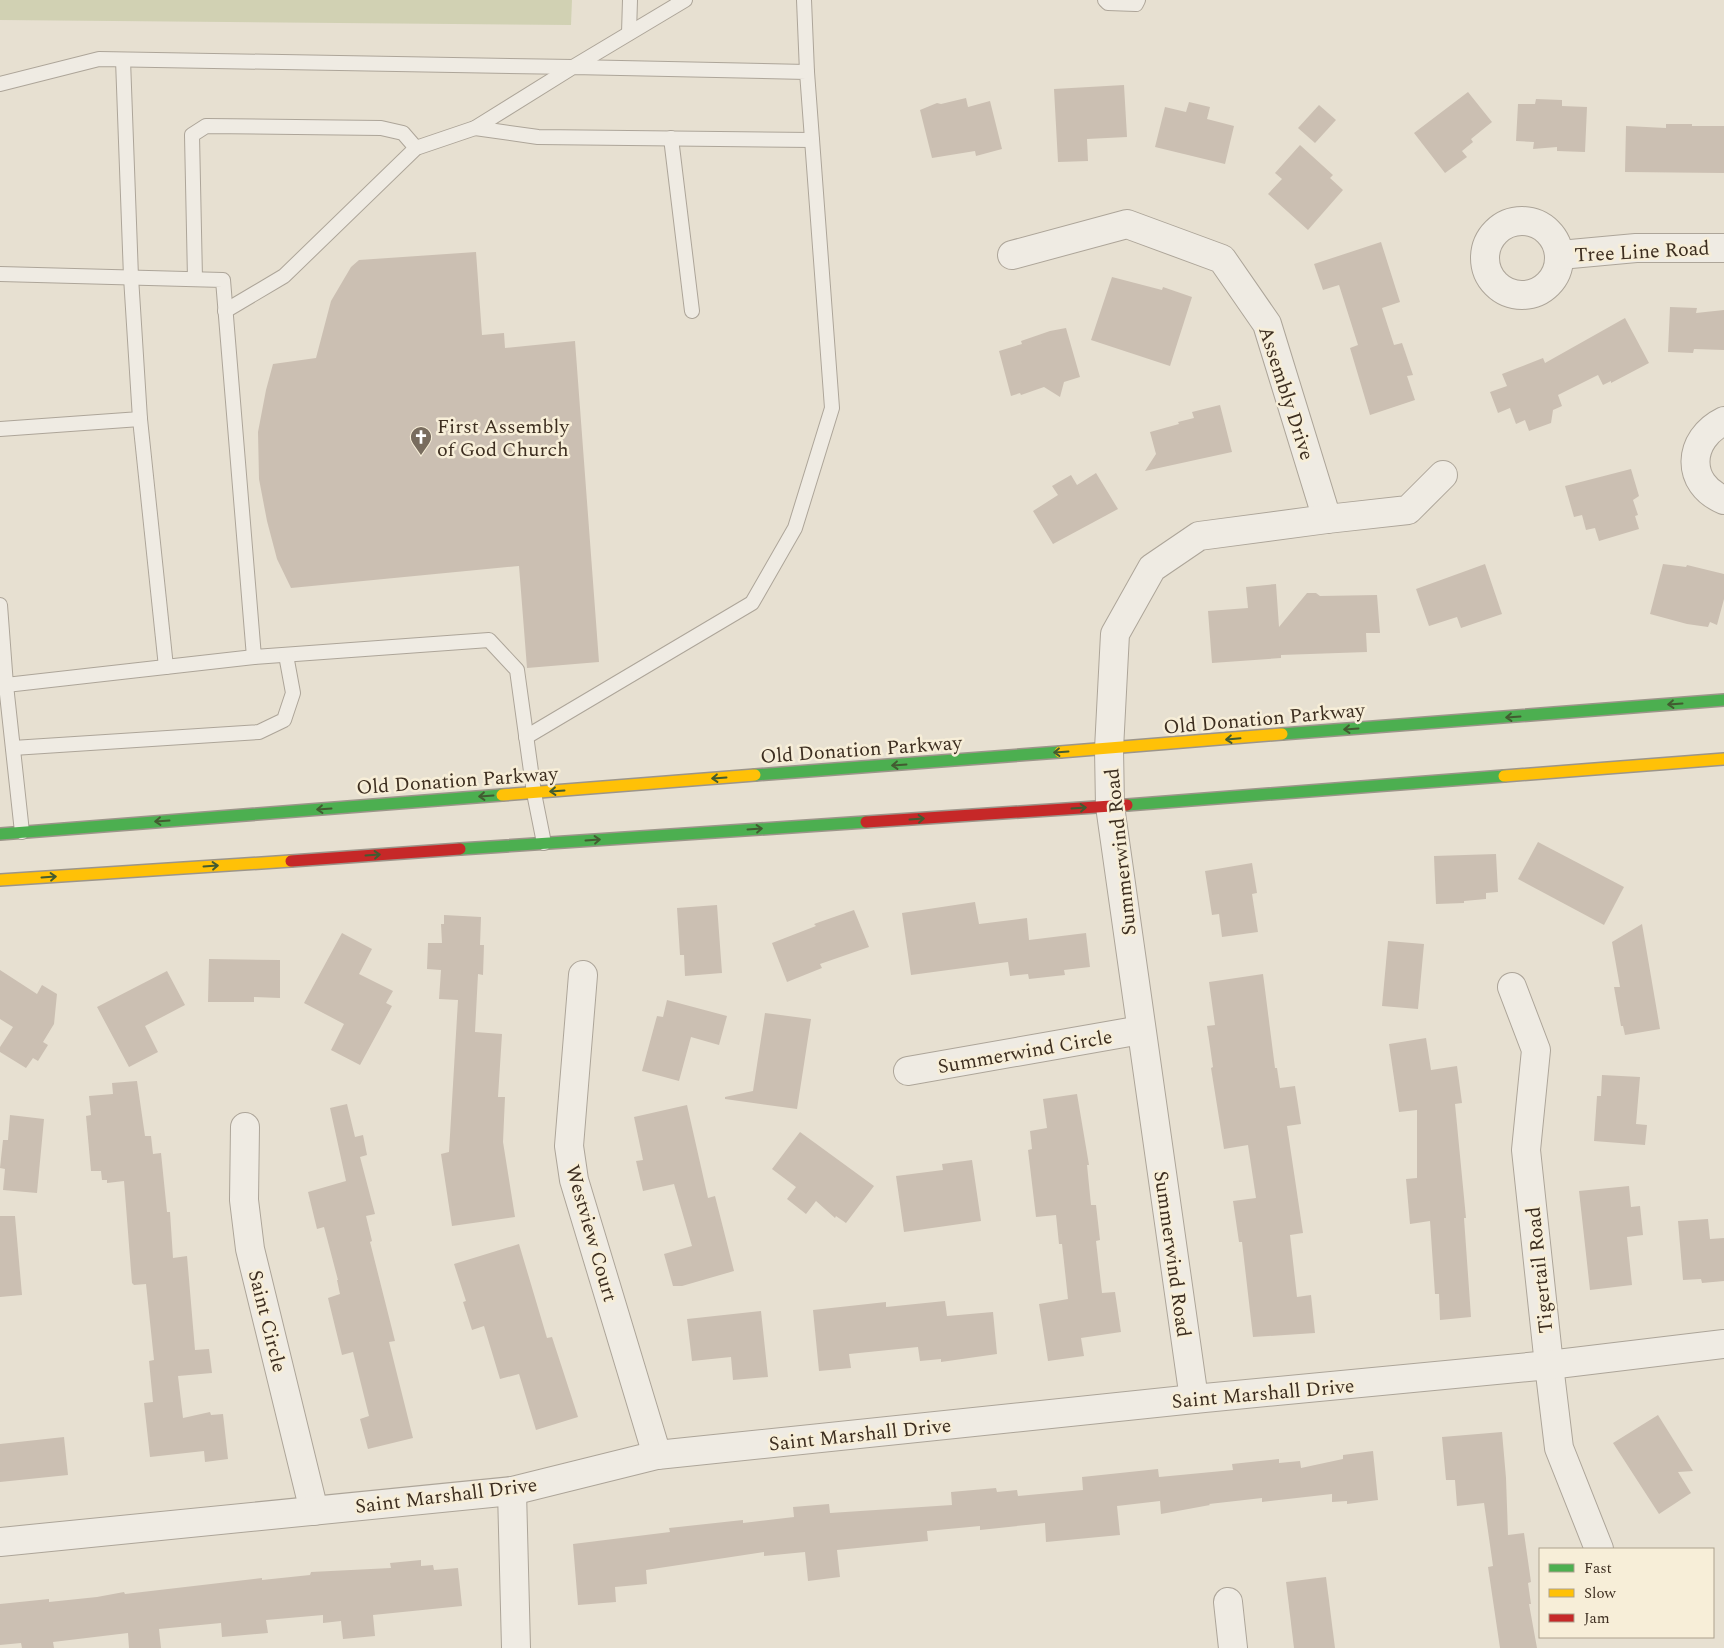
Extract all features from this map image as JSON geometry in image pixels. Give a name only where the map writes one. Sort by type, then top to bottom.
[{"type":"street","name":"Assembly Drive","points":[[1012,255],[1127,224],[1222,258],[1267,324],[1327,519]]},
{"type":"street","name":"Tree Line Road","points":[[1560,255],[1636,248],[1724,248]]},
{"type":"street","points":[[1724,421],[1714,426],[1704,435],[1698,446],[1695,459],[1697,472],[1702,483],[1711,493],[1724,500]]},
{"type":"street","name":"Summerwind Road","points":[[1194,1399],[1110,806],[1109,749],[1115,634],[1152,568],[1198,536],[1408,510],[1443,475]]},
{"type":"street","name":"Old Donation Parkway","points":[[0,834],[1724,700]]},
{"type":"street","points":[[0,880],[1110,806],[1724,759]]},
{"type":"street","name":"Westview Court","points":[[582,975],[569,1146],[574,1180],[657,1455]]},
{"type":"street","name":"Tigertail Road","points":[[1512,987],[1536,1050],[1526,1150],[1559,1448],[1599,1548]]},
{"type":"street","name":"Summerwind Circle","points":[[908,1071],[1141,1030]]},
{"type":"street","name":"Saint Circle","points":[[245,1127],[244,1200],[250,1249],[314,1511]]},
{"type":"street","name":"Saint Marshall Drive","points":[[0,1542],[512,1491],[657,1455],[1194,1399],[1549,1365],[1724,1344]]},
{"type":"street","points":[[512,1491],[516,1648]]},
{"type":"street","points":[[1228,1602],[1233,1648]]},
{"type":"lane","points":[[630,0],[630,33]]},
{"type":"lane","points":[[225,311],[284,276],[416,148],[474,128],[685,0]]},
{"type":"lane","points":[[526,737],[752,603],[796,528],[832,408],[807,72],[804,0]]},
{"type":"lane","points":[[1105,0],[1108,3],[1136,4],[1138,0]]},
{"type":"lane","points":[[0,84],[99,59],[807,72]]},
{"type":"lane","points":[[123,60],[130,278],[140,419],[166,667]]},
{"type":"lane","points":[[195,279],[192,135],[206,126],[380,128],[404,132],[416,148]]},
{"type":"lane","points":[[474,128],[538,136],[812,140]]},
{"type":"lane","points":[[671,138],[692,311]]},
{"type":"lane","points":[[0,274],[223,280],[254,657]]},
{"type":"lane","points":[[0,430],[140,419]]},
{"type":"lane","points":[[0,605],[3,685],[13,748],[22,832]]},
{"type":"lane","points":[[3,685],[254,657],[489,640],[517,670],[534,793],[544,843]]},
{"type":"lane","points":[[13,748],[259,732],[284,720],[293,693],[286,655]]},
{"type":"green space","points":[[0,0],[572,0],[571,25],[0,20]]},
{"type":"building","points":[[1124,85],[1127,137],[1087,139],[1088,161],[1058,162],[1054,89]]},
{"type":"building","points":[[1468,92],[1492,122],[1471,139],[1473,142],[1462,151],[1467,157],[1445,173],[1414,133]]},
{"type":"building","points":[[966,98],[968,107],[990,101],[1002,149],[976,156],[975,151],[932,158],[920,110],[937,103],[941,104]]},
{"type":"building","points":[[1536,99],[1562,100],[1562,106],[1587,107],[1585,152],[1557,151],[1557,147],[1533,149],[1534,142],[1516,141],[1518,104],[1535,104]]},
{"type":"building","points":[[1189,102],[1210,107],[1207,119],[1234,126],[1225,164],[1155,147],[1165,107],[1186,112]]},
{"type":"building","points":[[1319,105],[1336,120],[1315,143],[1298,128]]},
{"type":"building","points":[[1666,124],[1724,126],[1724,173],[1625,172],[1626,126],[1666,128]]},
{"type":"building","points":[[1300,145],[1333,175],[1330,178],[1343,190],[1308,230],[1268,194],[1282,179],[1275,173]]},
{"type":"building","points":[[1381,242],[1400,302],[1382,308],[1394,345],[1402,343],[1413,375],[1407,376],[1415,400],[1370,415],[1350,348],[1358,345],[1339,285],[1323,290],[1314,264]]},
{"type":"building","name":"First Assembly of God Church","points":[[476,252],[482,335],[504,333],[505,348],[575,341],[599,662],[527,668],[519,566],[291,588],[277,559],[259,479],[258,432],[273,364],[316,358],[331,301],[351,267],[359,260]]},
{"type":"building","points":[[1112,277],[1162,290],[1163,287],[1192,297],[1170,366],[1091,340]]},
{"type":"building","points":[[1670,307],[1697,308],[1696,313],[1724,310],[1724,350],[1694,349],[1693,353],[1668,352]]},
{"type":"building","points":[[1625,318],[1649,363],[1611,383],[1611,381],[1603,385],[1598,375],[1558,395],[1562,406],[1553,410],[1551,423],[1529,431],[1525,420],[1516,424],[1510,408],[1498,413],[1490,392],[1507,386],[1502,374],[1543,358],[1545,363]]},
{"type":"building","points":[[1066,328],[1080,377],[1064,382],[1060,397],[1044,387],[1021,395],[1020,393],[1011,396],[999,351],[1022,344],[1021,341],[1050,331]]},
{"type":"building","points":[[1220,405],[1232,452],[1145,471],[1156,454],[1150,432],[1194,418],[1192,412]]},
{"type":"building","points":[[1631,469],[1639,496],[1633,500],[1638,515],[1635,516],[1639,529],[1599,541],[1595,528],[1586,530],[1582,515],[1574,517],[1565,486]]},
{"type":"building","points":[[1096,473],[1118,509],[1053,544],[1033,511],[1058,495],[1052,486],[1071,475],[1077,485]]},
{"type":"building","points":[[1485,564],[1502,614],[1461,628],[1457,617],[1429,626],[1416,589]]},
{"type":"building","points":[[1663,564],[1686,567],[1687,565],[1724,574],[1724,599],[1717,625],[1710,622],[1708,627],[1687,624],[1650,614]]},
{"type":"building","points":[[1276,584],[1279,627],[1307,593],[1316,593],[1320,596],[1377,595],[1380,633],[1366,633],[1367,652],[1281,655],[1281,658],[1212,663],[1208,611],[1248,608],[1246,587]]},
{"type":"building","points":[[1538,842],[1624,887],[1604,925],[1518,879]]},
{"type":"building","points":[[1496,854],[1498,892],[1486,893],[1486,899],[1464,901],[1464,903],[1436,904],[1434,856]]},
{"type":"building","points":[[1252,863],[1257,893],[1252,894],[1258,932],[1222,937],[1219,914],[1212,915],[1205,871]]},
{"type":"building","points":[[975,902],[979,924],[1027,918],[1029,940],[1086,933],[1090,967],[1064,970],[1065,975],[1029,979],[1028,974],[1010,976],[1008,962],[911,975],[902,913]]},
{"type":"building","points":[[717,905],[722,973],[685,976],[684,955],[680,955],[677,908]]},
{"type":"building","points":[[854,910],[869,947],[820,964],[822,968],[787,982],[772,943],[816,926],[814,924]]},
{"type":"building","points":[[444,915],[481,917],[480,945],[484,945],[483,975],[478,974],[475,1032],[502,1034],[498,1097],[505,1097],[503,1142],[515,1217],[452,1226],[441,1154],[449,1152],[458,1000],[439,999],[441,970],[427,969],[428,943],[442,943],[441,924],[444,924]]},
{"type":"building","points":[[1642,924],[1660,1029],[1625,1035],[1623,1026],[1621,1026],[1614,987],[1620,987],[1612,942]]},
{"type":"building","points":[[342,933],[372,949],[359,974],[393,991],[386,1003],[392,1006],[360,1065],[331,1050],[344,1024],[304,1003]]},
{"type":"building","points":[[1388,941],[1424,944],[1418,1009],[1382,1006]]},
{"type":"building","points":[[209,959],[280,960],[280,998],[254,997],[254,1002],[208,1002]]},
{"type":"building","points":[[0,970],[37,994],[42,985],[57,994],[54,1024],[43,1042],[48,1045],[38,1061],[33,1058],[26,1068],[0,1052],[0,1047],[13,1027],[0,1019]]},
{"type":"building","points":[[167,971],[185,1005],[145,1026],[158,1052],[129,1067],[97,1007]]},
{"type":"building","points":[[1263,974],[1275,1068],[1277,1068],[1280,1088],[1295,1086],[1301,1124],[1287,1126],[1303,1233],[1290,1235],[1297,1297],[1311,1295],[1315,1333],[1253,1337],[1242,1242],[1239,1242],[1233,1201],[1256,1198],[1248,1145],[1224,1149],[1211,1068],[1213,1067],[1207,1026],[1215,1025],[1209,982]]},
{"type":"building","points":[[667,1000],[727,1016],[719,1045],[691,1037],[679,1081],[642,1071],[657,1016],[663,1017]]},
{"type":"building","points":[[765,1013],[811,1019],[797,1109],[725,1099],[725,1097],[753,1091]]},
{"type":"building","points":[[1426,1038],[1431,1070],[1457,1066],[1462,1103],[1455,1104],[1466,1218],[1464,1218],[1471,1317],[1440,1320],[1439,1294],[1435,1294],[1430,1221],[1410,1224],[1406,1179],[1417,1178],[1417,1110],[1399,1112],[1389,1044]]},
{"type":"building","points":[[1602,1075],[1640,1077],[1636,1124],[1647,1125],[1645,1145],[1594,1141],[1597,1096],[1601,1096]]},
{"type":"building","points":[[137,1081],[145,1136],[151,1136],[153,1154],[161,1153],[167,1212],[170,1212],[173,1258],[187,1256],[195,1350],[209,1349],[212,1373],[178,1376],[183,1418],[210,1412],[211,1415],[223,1414],[228,1459],[205,1462],[204,1451],[150,1457],[144,1403],[153,1402],[149,1361],[154,1360],[146,1284],[134,1285],[132,1283],[124,1181],[107,1183],[107,1180],[102,1180],[101,1171],[91,1171],[86,1116],[91,1115],[89,1096],[113,1094],[112,1083]]},
{"type":"building","points":[[1077,1094],[1089,1165],[1087,1165],[1091,1205],[1096,1205],[1100,1240],[1096,1241],[1102,1293],[1115,1292],[1121,1332],[1081,1338],[1084,1356],[1048,1361],[1039,1304],[1068,1299],[1062,1244],[1059,1244],[1056,1215],[1036,1217],[1028,1150],[1032,1149],[1030,1131],[1047,1128],[1043,1099]]},
{"type":"building","points":[[347,1104],[355,1137],[363,1135],[367,1155],[360,1157],[375,1214],[366,1216],[372,1241],[370,1242],[395,1341],[389,1342],[413,1438],[368,1449],[360,1419],[369,1416],[353,1352],[342,1355],[328,1298],[340,1294],[338,1280],[324,1227],[317,1229],[308,1192],[346,1181],[330,1108]]},
{"type":"building","points":[[687,1105],[708,1198],[715,1196],[734,1271],[682,1286],[673,1286],[664,1254],[692,1246],[674,1184],[643,1191],[636,1161],[643,1160],[634,1117]]},
{"type":"building","points":[[10,1115],[44,1119],[37,1193],[3,1190],[5,1169],[0,1168],[3,1140],[8,1140]]},
{"type":"building","points":[[800,1132],[874,1186],[846,1223],[836,1216],[835,1218],[816,1201],[806,1214],[787,1199],[796,1187],[772,1169]]},
{"type":"building","points":[[972,1160],[981,1221],[904,1232],[896,1176],[943,1170],[942,1164]]},
{"type":"building","points":[[1629,1186],[1631,1207],[1640,1206],[1643,1235],[1627,1237],[1632,1285],[1590,1290],[1579,1191]]},
{"type":"building","points":[[0,1216],[15,1216],[22,1295],[0,1297]]},
{"type":"building","points":[[1708,1219],[1710,1239],[1724,1238],[1724,1281],[1702,1283],[1701,1279],[1683,1280],[1678,1221]]},
{"type":"building","points":[[519,1244],[547,1338],[552,1337],[578,1417],[536,1430],[519,1374],[500,1379],[484,1326],[472,1330],[463,1302],[466,1301],[454,1264]]},
{"type":"building","points":[[945,1301],[947,1316],[993,1312],[997,1354],[941,1362],[941,1359],[920,1361],[918,1347],[849,1354],[851,1368],[819,1371],[813,1310],[886,1302],[886,1307]]},
{"type":"building","points":[[761,1311],[768,1377],[733,1380],[731,1357],[692,1361],[687,1319]]},
{"type":"building","points":[[1658,1415],[1693,1471],[1678,1472],[1691,1493],[1659,1514],[1613,1443]]},
{"type":"building","points":[[1502,1432],[1508,1535],[1524,1533],[1531,1582],[1528,1583],[1531,1604],[1529,1604],[1537,1648],[1500,1648],[1488,1567],[1493,1566],[1484,1503],[1457,1506],[1455,1480],[1446,1480],[1442,1437]]},
{"type":"building","points":[[64,1437],[68,1475],[0,1482],[0,1444]]},
{"type":"building","points":[[1373,1451],[1378,1500],[1347,1504],[1347,1501],[1332,1502],[1332,1494],[1262,1502],[1262,1498],[1209,1504],[1161,1514],[1160,1501],[1117,1506],[1120,1535],[1046,1542],[1045,1523],[980,1530],[980,1526],[927,1531],[928,1541],[837,1550],[840,1577],[808,1581],[805,1552],[764,1556],[764,1552],[646,1570],[647,1584],[615,1587],[616,1602],[578,1605],[573,1544],[670,1532],[669,1528],[743,1520],[743,1523],[794,1517],[793,1507],[829,1504],[830,1513],[952,1505],[951,1492],[996,1488],[997,1492],[1017,1490],[1018,1496],[1083,1490],[1082,1477],[1158,1469],[1159,1477],[1233,1470],[1232,1464],[1279,1459],[1279,1463],[1300,1461],[1301,1468],[1343,1459],[1343,1455]]},
{"type":"building","points":[[421,1560],[421,1566],[433,1565],[434,1570],[458,1568],[462,1606],[373,1615],[375,1636],[343,1639],[341,1621],[323,1623],[323,1615],[266,1620],[268,1633],[222,1637],[221,1623],[159,1629],[161,1648],[129,1648],[128,1633],[53,1642],[54,1648],[22,1648],[21,1643],[0,1645],[0,1604],[49,1599],[49,1602],[124,1592],[125,1594],[262,1578],[262,1580],[310,1575],[311,1572],[391,1568],[390,1563]]},
{"type":"building","points":[[1326,1577],[1335,1648],[1294,1648],[1286,1582]]},
{"type":"traffic: fast","points":[[1282,734],[1724,700]]},
{"type":"traffic: fast","points":[[755,775],[1060,752]]},
{"type":"traffic: fast","points":[[1127,805],[1504,776]]},
{"type":"traffic: fast","points":[[0,834],[502,795]]},
{"type":"traffic: fast","points":[[460,849],[866,822]]},
{"type":"traffic: slow","points":[[1060,752],[1282,734]]},
{"type":"traffic: slow","points":[[1504,776],[1724,759]]},
{"type":"traffic: slow","points":[[502,795],[755,775]]},
{"type":"traffic: slow","points":[[0,880],[291,861]]},
{"type":"traffic: jam","points":[[866,822],[1127,805]]},
{"type":"traffic: jam","points":[[291,861],[460,849]]},
{"type":"place","name":"First Assembly of God Church","points":[[421,456]]}]
